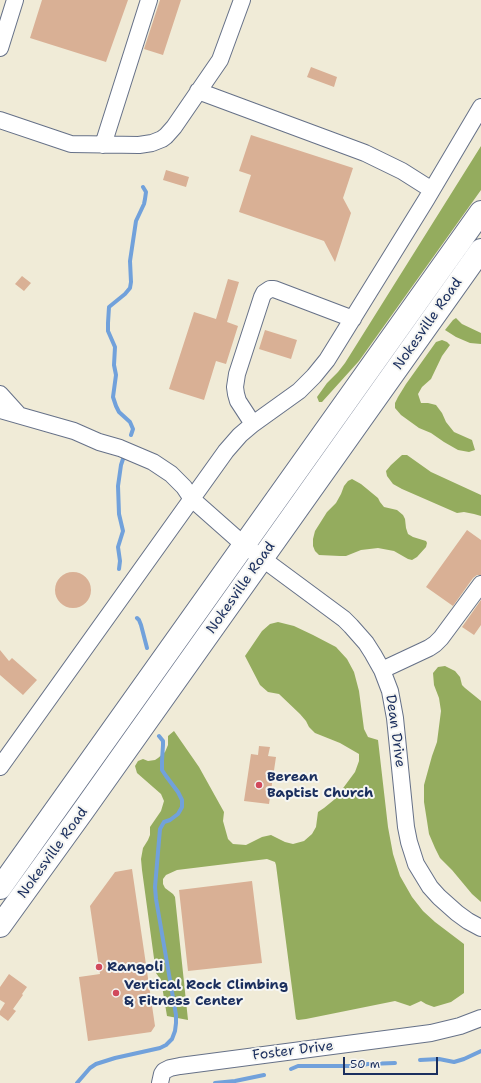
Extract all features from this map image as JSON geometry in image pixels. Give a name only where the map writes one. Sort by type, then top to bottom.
[{"type":"highway","name":"Nokesville Road","points":[[0,888],[244,545],[478,224]]},
{"type":"highway","name":"Nokesville Road","points":[[0,926],[481,250]]},
{"type":"street","points":[[0,48],[15,0]]},
{"type":"street","points":[[103,145],[149,0]]},
{"type":"street","points":[[0,120],[71,144],[139,145],[152,143],[162,139],[174,128],[220,60],[242,0]]},
{"type":"street","points":[[198,92],[366,153],[402,171],[432,190]]},
{"type":"street","points":[[0,767],[226,451],[240,435],[253,424],[299,390],[314,376],[327,360],[432,190],[481,107]]},
{"type":"street","points":[[253,424],[238,401],[235,387],[237,374],[264,293],[268,290],[274,289],[353,319]]},
{"type":"street","points":[[0,394],[19,415]]},
{"type":"street","name":"Dean Drive","points":[[0,410],[74,431],[153,462],[171,474],[184,487],[192,499],[244,545],[344,619],[366,643],[382,670],[390,691],[395,718],[404,812],[409,842],[416,864],[439,896],[457,913],[481,928]]},
{"type":"street","points":[[382,670],[435,644],[481,584]]},
{"type":"street","name":"Foster Drive","points":[[160,1083],[162,1074],[170,1068],[431,1033],[460,1026],[481,1018]]},
{"type":"green space","points":[[481,146],[481,190],[359,361],[322,402],[319,402],[317,397],[345,363]]},
{"type":"green space","points":[[456,318],[462,324],[481,333],[481,344],[470,343],[445,330]]},
{"type":"green space","points":[[442,340],[450,345],[442,356],[431,379],[422,387],[418,394],[421,403],[436,405],[454,432],[472,440],[475,450],[469,452],[458,450],[431,433],[419,428],[401,415],[395,408],[395,403],[406,384],[436,342]]},
{"type":"green space","points":[[402,455],[407,455],[431,472],[481,495],[481,516],[464,512],[457,513],[393,484],[387,476],[386,471]]},
{"type":"green space","points":[[352,479],[361,484],[378,498],[384,507],[397,510],[403,515],[408,534],[426,541],[426,547],[417,557],[412,560],[394,551],[378,548],[361,550],[346,556],[319,555],[315,551],[313,539],[315,531],[327,512],[336,503],[344,486]]},
{"type":"green space","points":[[278,622],[294,626],[336,647],[347,659],[354,672],[359,691],[364,729],[368,737],[378,740],[388,827],[393,854],[400,876],[412,897],[423,911],[464,944],[464,993],[451,1002],[434,1007],[421,1001],[410,1006],[395,1001],[306,1019],[296,1019],[276,865],[275,862],[267,859],[177,870],[166,875],[163,879],[165,888],[175,897],[188,1020],[167,1016],[161,980],[156,973],[141,859],[143,848],[150,835],[150,827],[161,811],[164,801],[161,794],[137,773],[135,766],[138,761],[143,759],[148,761],[155,760],[158,758],[165,752],[168,745],[168,736],[174,731],[199,767],[224,812],[223,821],[228,839],[233,844],[246,845],[262,837],[271,835],[293,844],[304,841],[312,834],[316,827],[318,812],[335,799],[355,772],[359,761],[359,754],[340,743],[315,733],[300,714],[279,694],[268,692],[260,685],[245,656],[262,631],[270,624]]},
{"type":"green space","points":[[445,666],[455,671],[460,677],[462,685],[481,701],[481,902],[440,858],[429,834],[424,802],[424,785],[437,742],[441,711],[439,698],[434,685],[433,673],[438,667]]},
{"type":"building","points":[[42,0],[128,0],[106,62],[30,38]]},
{"type":"building","points":[[160,0],[181,0],[163,55],[144,49]]},
{"type":"building","points":[[311,67],[337,77],[334,87],[307,77]]},
{"type":"building","points":[[251,135],[353,168],[343,198],[351,213],[335,262],[324,241],[239,212],[251,175],[239,171]]},
{"type":"building","points":[[166,170],[189,177],[186,187],[163,180]]},
{"type":"building","points":[[22,276],[31,283],[24,291],[15,284]]},
{"type":"building","points":[[228,279],[239,282],[227,322],[238,326],[226,364],[216,361],[204,400],[169,389],[194,312],[216,319]]},
{"type":"building","points":[[265,330],[297,340],[291,359],[259,349]]},
{"type":"building","points":[[467,530],[481,540],[481,575],[477,575],[473,578],[453,606],[426,587]]},
{"type":"building","points":[[73,572],[83,575],[88,580],[91,590],[88,600],[83,605],[73,608],[63,605],[58,600],[55,590],[58,580],[63,575]]},
{"type":"building","points":[[481,600],[481,625],[474,635],[462,627]]},
{"type":"building","points":[[0,650],[9,661],[12,658],[37,680],[23,695],[0,675]]},
{"type":"building","name":"Berean Baptist Church","points":[[259,746],[270,747],[268,756],[276,757],[269,804],[244,801],[251,754],[258,755]]},
{"type":"building","points":[[132,869],[155,1026],[151,1032],[88,1041],[79,977],[100,974],[90,906],[115,872]]},
{"type":"building","points":[[252,881],[262,963],[188,971],[179,890]]},
{"type":"building","points":[[9,974],[27,987],[13,1009],[16,1011],[8,1021],[0,1015],[0,1011],[5,1003],[0,1000],[0,987]]},
{"type":"waterway","points":[[131,435],[133,429],[130,422],[119,412],[113,397],[116,375],[114,365],[115,347],[108,331],[108,323],[109,307],[130,288],[130,261],[136,221],[144,204],[146,192],[143,187]]},
{"type":"waterway","points":[[119,569],[120,561],[118,547],[123,531],[119,514],[118,486],[123,459]]},
{"type":"waterway","points":[[137,618],[141,625],[147,648]]},
{"type":"waterway","points":[[77,1083],[90,1068],[96,1064],[115,1058],[160,1048],[166,1045],[172,1039],[175,1031],[176,1015],[155,887],[160,829],[164,822],[170,820],[178,814],[182,807],[182,800],[162,770],[163,741],[159,736]]},
{"type":"waterway","points":[[420,1060],[439,1059],[454,1062],[481,1051]]},
{"type":"waterway","points":[[291,1069],[298,1066],[356,1066],[395,1063]]},
{"type":"waterway","points":[[215,1083],[235,1081],[264,1075]]},
{"type":"place","name":"Berean Baptist Church","points":[[259,785]]},
{"type":"place","name":"Rangoli","points":[[99,967]]},
{"type":"place","name":"Vertical Rock Climbing & Fitness Center","points":[[116,993]]}]
